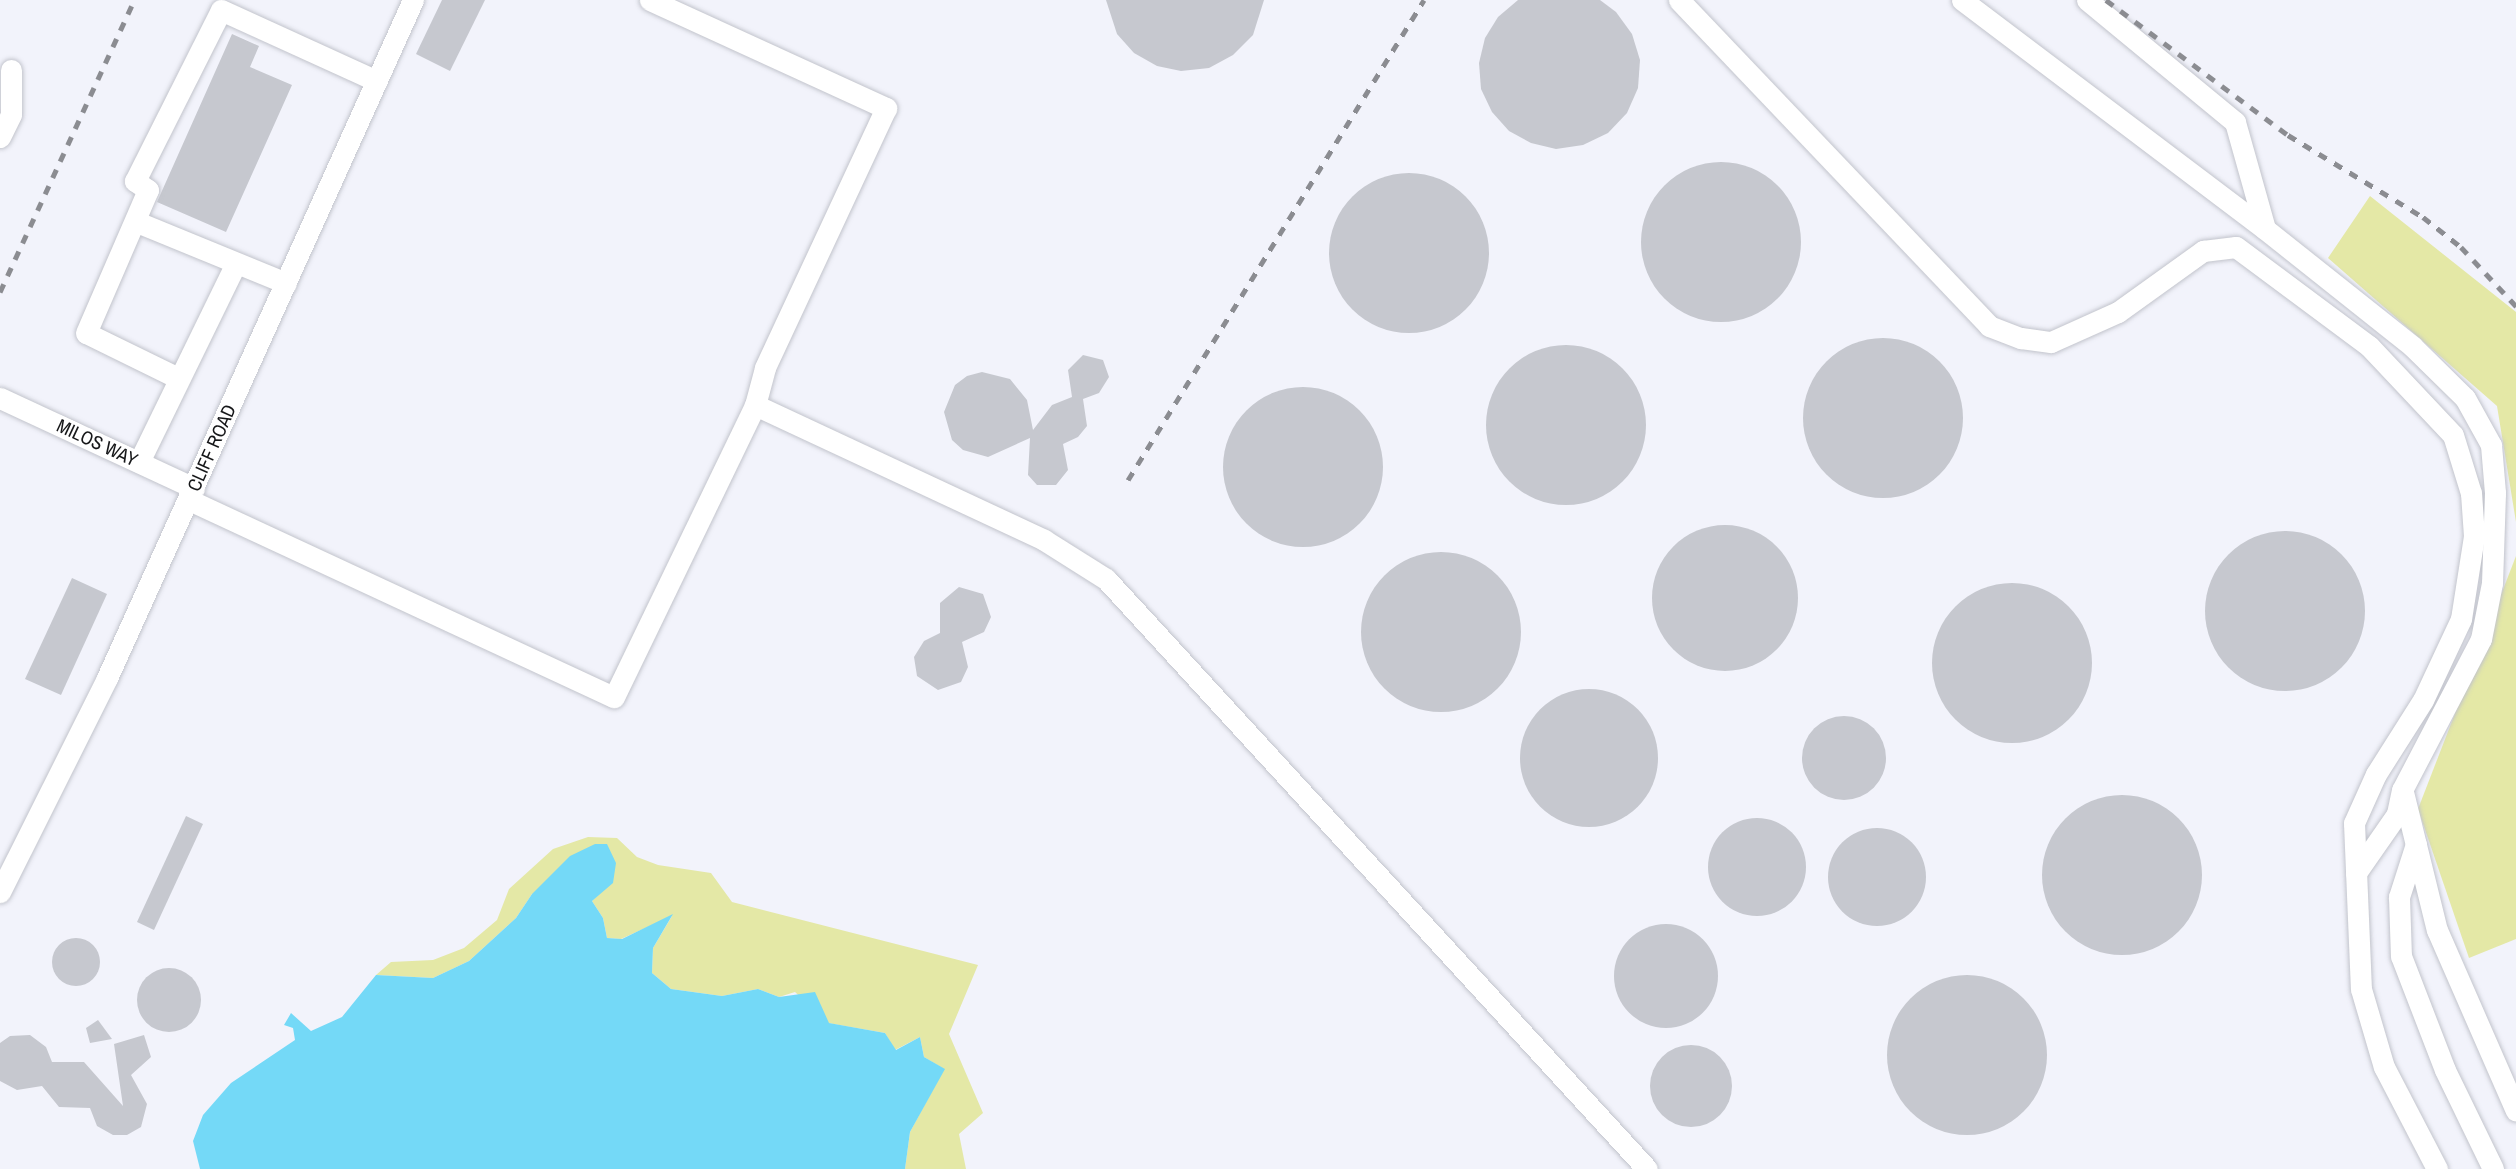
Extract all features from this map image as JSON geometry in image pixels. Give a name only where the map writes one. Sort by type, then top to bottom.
[{"type":"street","name":"CLIFF ROAD","points":[[0,892],[107,678],[413,0]]},
{"type":"street","points":[[650,0],[886,108],[765,368],[755,405],[1044,540],[1106,579],[1647,1169]]},
{"type":"street","points":[[1679,0],[1989,326],[2021,338],[2051,342],[2118,312],[2203,251],[2236,247],[2369,346],[2453,435],[2472,492],[2474,536],[2461,619],[2423,700],[2357,812],[2356,873],[2361,989],[2384,1067],[2437,1169]]},
{"type":"street","points":[[1962,0],[2265,229],[2412,346],[2465,398],[2491,445],[2496,493],[2492,583],[2481,639],[2402,790],[2397,814],[2356,873]]},
{"type":"street","points":[[2087,0],[2235,122],[2265,229]]},
{"type":"street","points":[[178,377],[86,333],[137,222],[148,190],[135,181],[221,10],[377,80]]},
{"type":"street","points":[[0,138],[12,114],[12,70]]},
{"type":"street","points":[[137,222],[286,284]]},
{"type":"street","points":[[139,462],[178,377],[236,263]]},
{"type":"street","name":"MILOS WAY","points":[[0,398],[139,462],[191,494],[614,697],[755,405]]},
{"type":"street","points":[[2402,790],[2437,930],[2516,1111]]},
{"type":"street","points":[[2416,844],[2399,897],[2401,956],[2445,1070],[2493,1169]]},
{"type":"green space","points":[[2370,196],[2516,312],[2516,522],[2497,406],[2328,258]]},
{"type":"green space","points":[[2516,556],[2516,939],[2469,958],[2418,809]]},
{"type":"green space","points":[[588,837],[617,838],[637,857],[658,865],[711,873],[732,902],[978,965],[949,1034],[983,1113],[959,1134],[966,1169],[905,1169],[910,1132],[944,1069],[924,1057],[920,1037],[895,1050],[885,1033],[828,1023],[795,992],[779,997],[758,989],[722,996],[671,989],[652,973],[653,948],[672,916],[621,939],[607,938],[603,918],[592,901],[605,887],[532,894],[516,918],[469,961],[433,978],[376,975],[391,962],[433,960],[464,948],[497,920],[509,889],[553,849]]},
{"type":"water","points":[[595,844],[607,844],[616,863],[613,883],[592,901],[603,918],[607,938],[622,939],[673,914],[653,948],[652,973],[671,989],[722,996],[758,989],[779,997],[815,992],[829,1023],[885,1033],[896,1050],[920,1037],[924,1057],[945,1069],[910,1132],[905,1169],[200,1169],[193,1141],[203,1115],[231,1083],[295,1040],[293,1028],[284,1025],[291,1013],[311,1031],[342,1017],[376,975],[433,978],[469,961],[516,918],[532,894],[570,856]]},
{"type":"building","points":[[442,0],[485,0],[450,71],[416,54]]},
{"type":"building","points":[[1106,0],[1264,0],[1253,35],[1233,55],[1209,68],[1181,71],[1157,66],[1134,53],[1117,34]]},
{"type":"building","points":[[1518,0],[1600,0],[1616,12],[1632,34],[1640,60],[1638,88],[1627,113],[1608,133],[1583,145],[1556,149],[1531,143],[1509,131],[1492,112],[1481,89],[1479,63],[1485,38],[1498,17]]},
{"type":"building","points":[[232,34],[259,46],[250,67],[292,85],[226,232],[157,202]]},
{"type":"building","points":[[1721,162],[1752,168],[1777,186],[1795,211],[1801,242],[1795,273],[1777,298],[1752,316],[1721,322],[1690,316],[1665,298],[1647,273],[1641,242],[1647,211],[1665,186],[1690,168]]},
{"type":"building","points":[[1409,173],[1440,179],[1465,197],[1483,222],[1489,253],[1483,284],[1465,309],[1440,327],[1409,333],[1378,327],[1353,309],[1335,284],[1329,253],[1335,222],[1353,197],[1378,179]]},
{"type":"building","points":[[1883,338],[1913,344],[1939,362],[1957,388],[1963,418],[1957,448],[1939,474],[1913,492],[1883,498],[1853,492],[1827,474],[1809,448],[1803,418],[1809,388],[1827,362],[1853,344]]},
{"type":"building","points":[[1566,345],[1596,351],[1622,369],[1640,395],[1646,425],[1640,455],[1622,481],[1596,499],[1566,505],[1536,499],[1510,481],[1492,455],[1486,425],[1492,395],[1510,369],[1536,351]]},
{"type":"building","points":[[1083,355],[1103,360],[1109,377],[1099,393],[1083,399],[1087,426],[1078,437],[1063,444],[1068,470],[1056,485],[1037,485],[1028,475],[1030,438],[988,457],[963,450],[952,440],[944,412],[955,385],[967,376],[982,372],[1010,379],[1027,400],[1033,430],[1052,405],[1072,397],[1068,370]]},
{"type":"building","points":[[1303,387],[1333,393],[1359,411],[1377,437],[1383,467],[1377,497],[1359,523],[1333,541],[1303,547],[1273,541],[1247,523],[1229,497],[1223,467],[1229,437],[1247,411],[1273,393]]},
{"type":"building","points":[[1725,525],[1753,531],[1776,547],[1792,570],[1798,598],[1792,626],[1776,649],[1753,665],[1725,671],[1697,665],[1674,649],[1658,626],[1652,598],[1658,570],[1674,547],[1697,531]]},
{"type":"building","points":[[2285,531],[2315,537],[2341,555],[2359,581],[2365,611],[2359,641],[2341,667],[2315,685],[2285,691],[2255,685],[2229,667],[2211,641],[2205,611],[2211,581],[2229,555],[2255,537]]},
{"type":"building","points":[[1441,552],[1471,558],[1497,576],[1515,602],[1521,632],[1515,662],[1497,688],[1471,706],[1441,712],[1411,706],[1385,688],[1367,662],[1361,632],[1367,602],[1385,576],[1411,558]]},
{"type":"building","points":[[72,578],[107,594],[61,695],[25,679]]},
{"type":"building","points":[[2012,583],[2043,589],[2068,607],[2086,632],[2092,663],[2086,694],[2068,719],[2043,737],[2012,743],[1981,737],[1956,719],[1938,694],[1932,663],[1938,632],[1956,607],[1981,589]]},
{"type":"building","points":[[959,587],[983,594],[991,617],[984,632],[962,642],[968,667],[961,682],[938,690],[917,676],[914,657],[924,641],[940,633],[940,603]]},
{"type":"building","points":[[1589,689],[1615,694],[1638,709],[1653,732],[1658,758],[1653,784],[1638,807],[1615,822],[1589,827],[1563,822],[1540,807],[1525,784],[1520,758],[1525,732],[1540,709],[1563,694]]},
{"type":"building","points":[[1844,716],[1867,723],[1879,735],[1886,758],[1879,781],[1867,793],[1844,800],[1821,793],[1809,781],[1802,758],[1809,735],[1821,723]]},
{"type":"building","points":[[2122,795],[2152,801],[2178,819],[2196,845],[2202,875],[2196,905],[2178,931],[2152,949],[2122,955],[2092,949],[2066,931],[2048,905],[2042,875],[2048,845],[2066,819],[2092,801]]},
{"type":"building","points":[[186,816],[203,824],[154,930],[137,922]]},
{"type":"building","points":[[1757,818],[1776,821],[1792,832],[1803,848],[1806,867],[1803,886],[1792,902],[1776,913],[1757,916],[1738,913],[1722,902],[1711,886],[1708,867],[1711,848],[1722,832],[1738,821]]},
{"type":"building","points":[[1877,828],[1896,832],[1912,842],[1922,858],[1926,877],[1922,896],[1912,912],[1896,922],[1877,926],[1858,922],[1842,912],[1832,896],[1828,877],[1832,858],[1842,842],[1858,832]]},
{"type":"building","points":[[1666,924],[1686,928],[1703,939],[1714,956],[1718,976],[1714,996],[1703,1013],[1686,1024],[1666,1028],[1646,1024],[1629,1013],[1618,996],[1614,976],[1618,956],[1629,939],[1646,928]]},
{"type":"building","points":[[76,938],[93,945],[100,962],[93,979],[76,986],[59,979],[52,962],[59,945]]},
{"type":"building","points":[[169,968],[181,970],[192,977],[199,988],[199,1012],[192,1023],[181,1030],[169,1032],[157,1030],[146,1023],[139,1012],[137,1000],[139,988],[146,977],[157,970]]},
{"type":"building","points":[[1967,975],[1997,981],[2023,999],[2041,1025],[2047,1055],[2041,1085],[2023,1111],[1997,1129],[1967,1135],[1937,1129],[1911,1111],[1893,1085],[1887,1055],[1893,1025],[1911,999],[1937,981]]},
{"type":"building","points":[[98,1020],[112,1039],[90,1043],[86,1028]]},
{"type":"building","points":[[30,1035],[46,1047],[52,1062],[84,1062],[123,1106],[114,1044],[144,1035],[151,1057],[131,1075],[147,1104],[141,1127],[127,1135],[113,1135],[97,1126],[90,1108],[59,1107],[42,1086],[17,1090],[0,1081],[0,1043],[10,1036]]},
{"type":"building","points":[[1691,1045],[1707,1048],[1720,1057],[1729,1070],[1732,1086],[1729,1102],[1720,1115],[1707,1124],[1691,1127],[1675,1124],[1662,1115],[1653,1102],[1650,1086],[1653,1070],[1662,1057],[1675,1048]]},
{"type":"railway","points":[[0,292],[134,0]]},
{"type":"railway","points":[[1128,480],[1424,0]]},
{"type":"railway","points":[[2106,0],[2288,135],[2423,217],[2461,247],[2516,306]]}]
